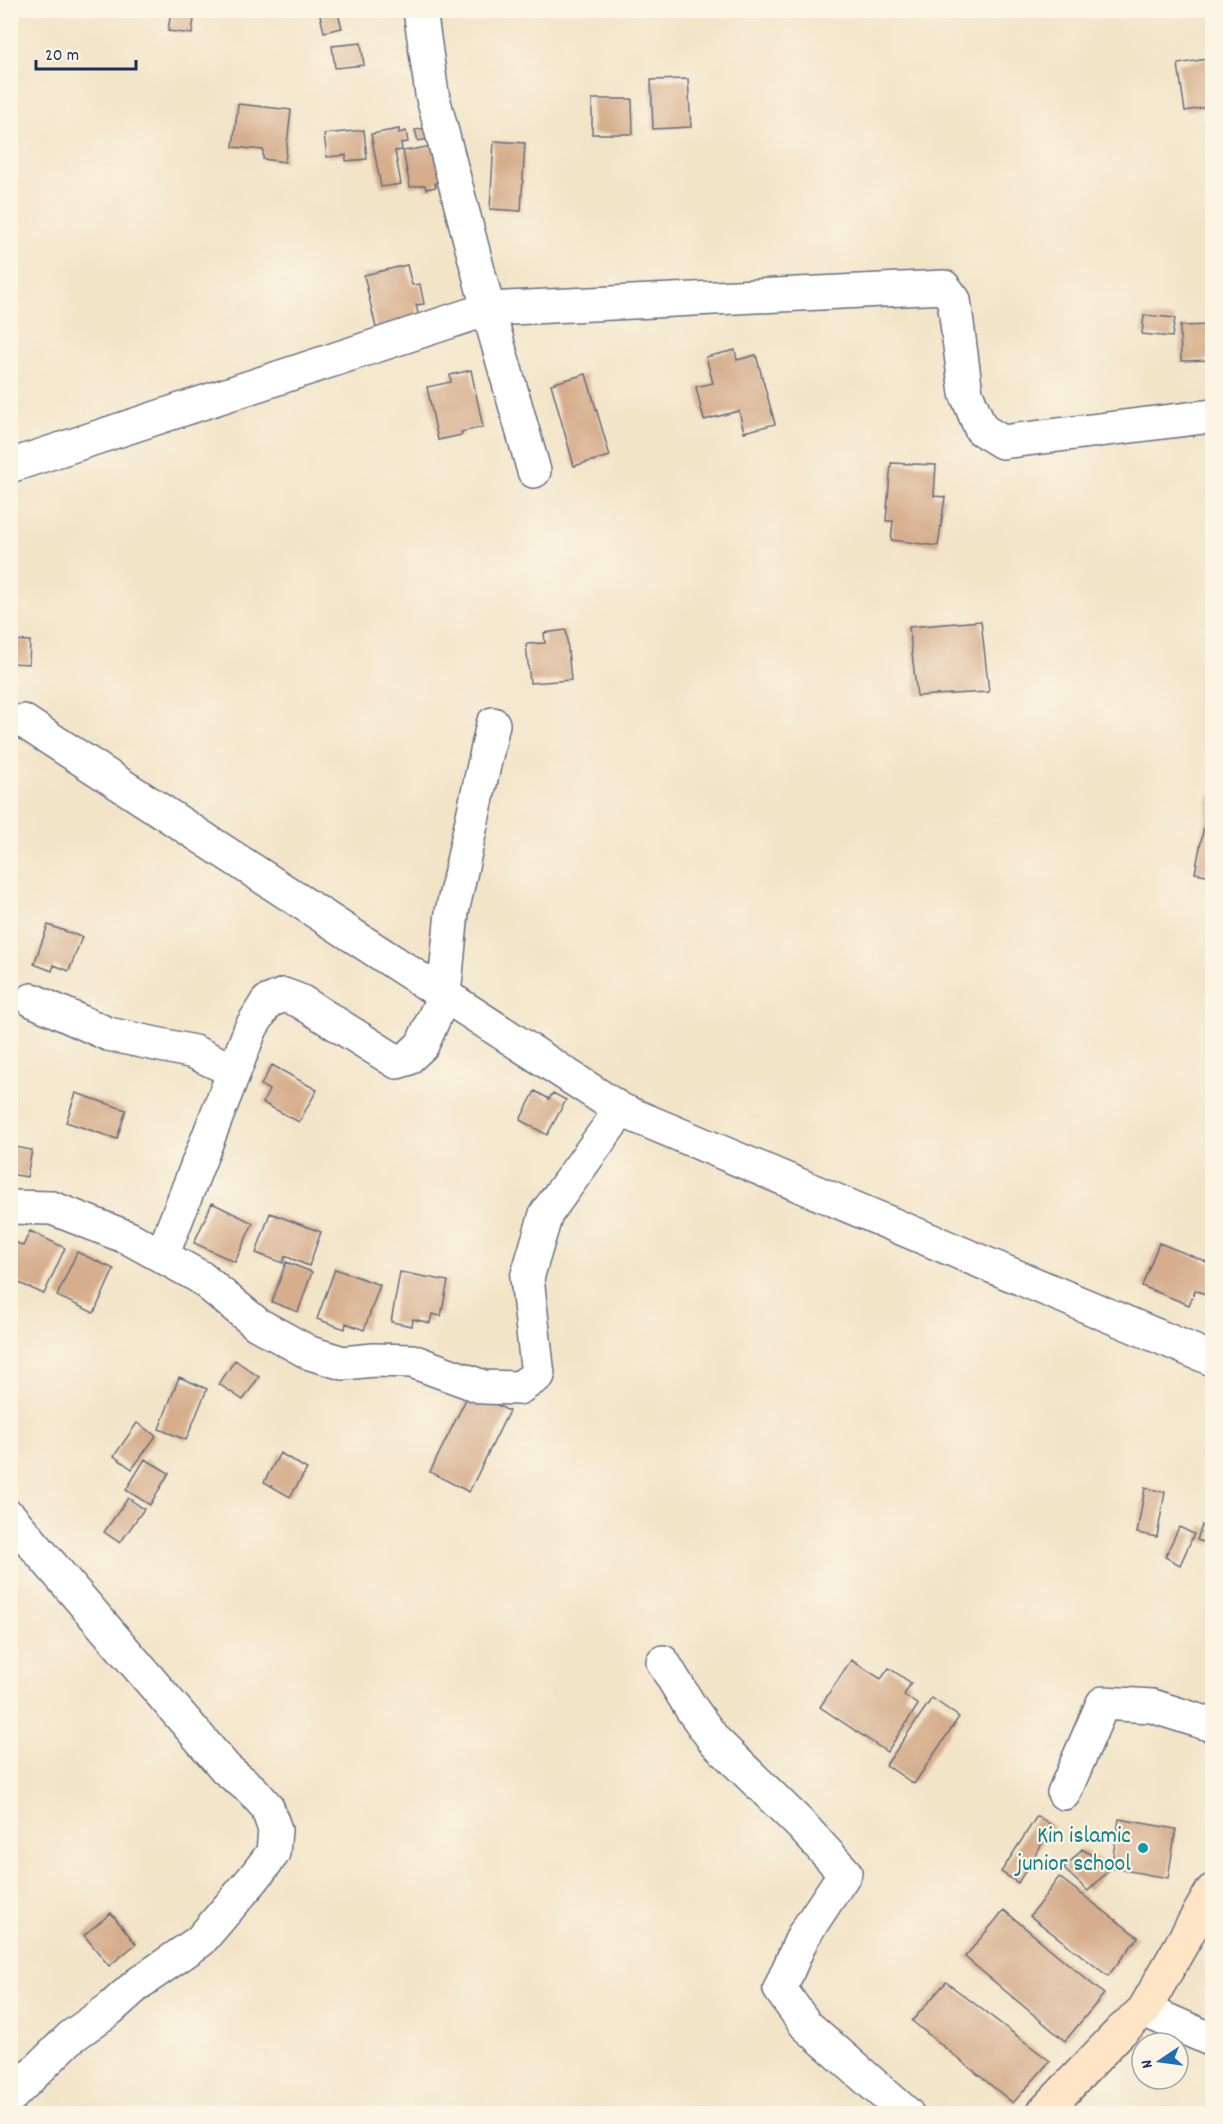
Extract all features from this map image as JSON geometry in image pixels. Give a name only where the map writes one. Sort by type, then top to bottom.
[{"type":"street","points":[[420,10],[432,94],[488,309],[534,471]]},
{"type":"street","points":[[10,466],[488,309],[944,287],[954,300],[966,393],[981,429],[1002,442],[1212,416]]},
{"type":"street","points":[[23,721],[621,1110],[1212,1359]]},
{"type":"street","points":[[162,1256],[251,1028],[267,1002],[284,996],[300,1001],[397,1062],[407,1059],[422,1045],[444,995],[452,912],[493,724]]},
{"type":"street","points":[[32,1000],[108,1034],[194,1052],[234,1071]]},
{"type":"street","points":[[10,1207],[52,1208],[129,1238],[200,1277],[257,1324],[310,1353],[343,1364],[374,1360],[412,1361],[483,1387],[519,1388],[538,1375],[527,1278],[546,1214],[621,1110]]},
{"type":"street","points":[[10,1517],[226,1769],[252,1790],[267,1807],[275,1830],[273,1853],[200,1941],[139,1983],[110,2009],[71,2037],[10,2097]]},
{"type":"street","points":[[663,1662],[714,1740],[802,1826],[845,1874],[803,1936],[780,1989],[806,2025],[907,2114]]},
{"type":"street","points":[[1064,1793],[1103,1703],[1152,1706],[1212,1725]]},
{"type":"street","points":[[1042,2114],[1144,2010],[1212,1891]]},
{"type":"street","points":[[1144,2010],[1212,2040]]},
{"type":"building","points":[[171,10],[195,10],[192,34],[168,31]]},
{"type":"building","points":[[337,10],[342,28],[324,32],[319,11]]},
{"type":"building","points":[[361,43],[364,65],[335,68],[332,46]]},
{"type":"building","points":[[1212,58],[1212,106],[1185,111],[1178,64]]},
{"type":"building","points":[[688,79],[691,127],[653,129],[651,80]]},
{"type":"building","points":[[592,99],[632,99],[633,134],[592,134]]},
{"type":"building","points":[[238,104],[291,110],[285,162],[263,159],[263,150],[233,147]]},
{"type":"building","points":[[432,127],[434,138],[418,141],[415,130]]},
{"type":"building","points":[[399,129],[399,133],[406,131],[408,142],[401,143],[402,150],[395,151],[401,184],[381,187],[371,134]]},
{"type":"building","points":[[364,130],[367,159],[346,161],[346,155],[327,157],[324,134]]},
{"type":"building","points":[[494,141],[525,143],[521,211],[490,209]]},
{"type":"building","points":[[438,145],[444,181],[435,183],[436,187],[426,189],[425,185],[410,187],[403,151]]},
{"type":"building","points":[[407,265],[412,285],[420,284],[424,304],[416,305],[420,322],[377,332],[364,275]]},
{"type":"building","points":[[1144,315],[1175,318],[1172,337],[1142,334]]},
{"type":"building","points":[[1212,325],[1212,360],[1181,361],[1180,326]]},
{"type":"building","points":[[735,350],[737,360],[756,355],[775,424],[744,432],[739,411],[704,420],[696,387],[713,383],[706,357]]},
{"type":"building","points":[[471,370],[483,427],[461,432],[462,435],[438,440],[427,387],[451,382],[450,375]]},
{"type":"building","points":[[586,374],[610,456],[574,466],[551,384]]},
{"type":"building","points":[[891,463],[936,465],[934,496],[945,497],[938,546],[891,540],[893,521],[886,521]]},
{"type":"building","points":[[981,621],[989,692],[917,696],[909,627]]},
{"type":"building","points":[[566,630],[571,680],[530,683],[526,644],[545,643],[544,633]]},
{"type":"building","points":[[10,640],[30,641],[29,664],[10,663]]},
{"type":"building","points":[[1210,794],[1212,794],[1212,876],[1195,873]]},
{"type":"building","points":[[48,925],[82,937],[69,971],[54,965],[52,971],[34,964]]},
{"type":"building","points":[[272,1065],[317,1090],[299,1122],[263,1103],[269,1090],[261,1085]]},
{"type":"building","points":[[535,1091],[549,1099],[553,1093],[566,1100],[547,1135],[520,1120]]},
{"type":"building","points":[[76,1093],[126,1110],[117,1139],[66,1122]]},
{"type":"building","points":[[10,1146],[32,1150],[27,1177],[10,1174]]},
{"type":"building","points":[[212,1203],[253,1223],[235,1262],[194,1243]]},
{"type":"building","points":[[270,1213],[321,1232],[309,1266],[285,1256],[283,1263],[256,1253]]},
{"type":"building","points":[[30,1231],[65,1248],[44,1294],[10,1279],[15,1264],[10,1262],[10,1252],[15,1242],[23,1246]]},
{"type":"building","points":[[1159,1243],[1212,1264],[1210,1296],[1195,1290],[1189,1305],[1142,1286]]},
{"type":"building","points":[[77,1252],[114,1269],[94,1313],[57,1296]]},
{"type":"building","points":[[286,1262],[312,1272],[298,1312],[272,1302]]},
{"type":"building","points":[[335,1269],[380,1285],[364,1330],[346,1323],[345,1329],[317,1319]]},
{"type":"building","points":[[400,1272],[448,1281],[441,1316],[432,1314],[430,1323],[413,1319],[412,1326],[391,1322]]},
{"type":"building","points":[[235,1360],[259,1377],[243,1400],[219,1384]]},
{"type":"building","points":[[179,1377],[207,1389],[186,1440],[159,1429]]},
{"type":"building","points":[[470,1391],[509,1411],[469,1492],[430,1472]]},
{"type":"building","points":[[137,1423],[156,1436],[132,1469],[114,1456]]},
{"type":"building","points":[[1212,1452],[1212,1466],[1208,1453]]},
{"type":"building","points":[[280,1453],[307,1469],[290,1497],[264,1482]]},
{"type":"building","points":[[145,1459],[169,1473],[150,1505],[126,1490]]},
{"type":"building","points":[[1145,1488],[1165,1492],[1157,1537],[1137,1533]]},
{"type":"building","points":[[128,1498],[144,1509],[120,1543],[104,1532]]},
{"type":"building","points":[[1202,1525],[1212,1529],[1212,1545],[1197,1540]]},
{"type":"building","points":[[1179,1527],[1194,1534],[1180,1565],[1165,1557]]},
{"type":"building","points":[[851,1660],[881,1679],[889,1668],[911,1683],[904,1695],[918,1705],[887,1752],[820,1707]]},
{"type":"building","points":[[932,1698],[959,1717],[914,1784],[886,1765]]},
{"type":"building","points":[[1037,1816],[1053,1826],[1018,1883],[1001,1872]]},
{"type":"building","name":"Kin islamic junior school","points":[[1119,1819],[1176,1829],[1168,1878],[1111,1868]]},
{"type":"building","points":[[1082,1849],[1111,1868],[1088,1891],[1064,1869]]},
{"type":"building","points":[[1059,1877],[1138,1937],[1108,1976],[1030,1916]]},
{"type":"building","points":[[1004,1910],[1104,1994],[1065,2041],[965,1957]]},
{"type":"building","points":[[111,1913],[136,1944],[109,1966],[84,1935]]},
{"type":"building","points":[[946,1982],[1050,2061],[1013,2103],[912,2021]]},
{"type":"building","points":[[1212,2101],[1212,2114],[1199,2114]]},
{"type":"place","name":"Kin islamic junior school","points":[[1143,1848]]}]
